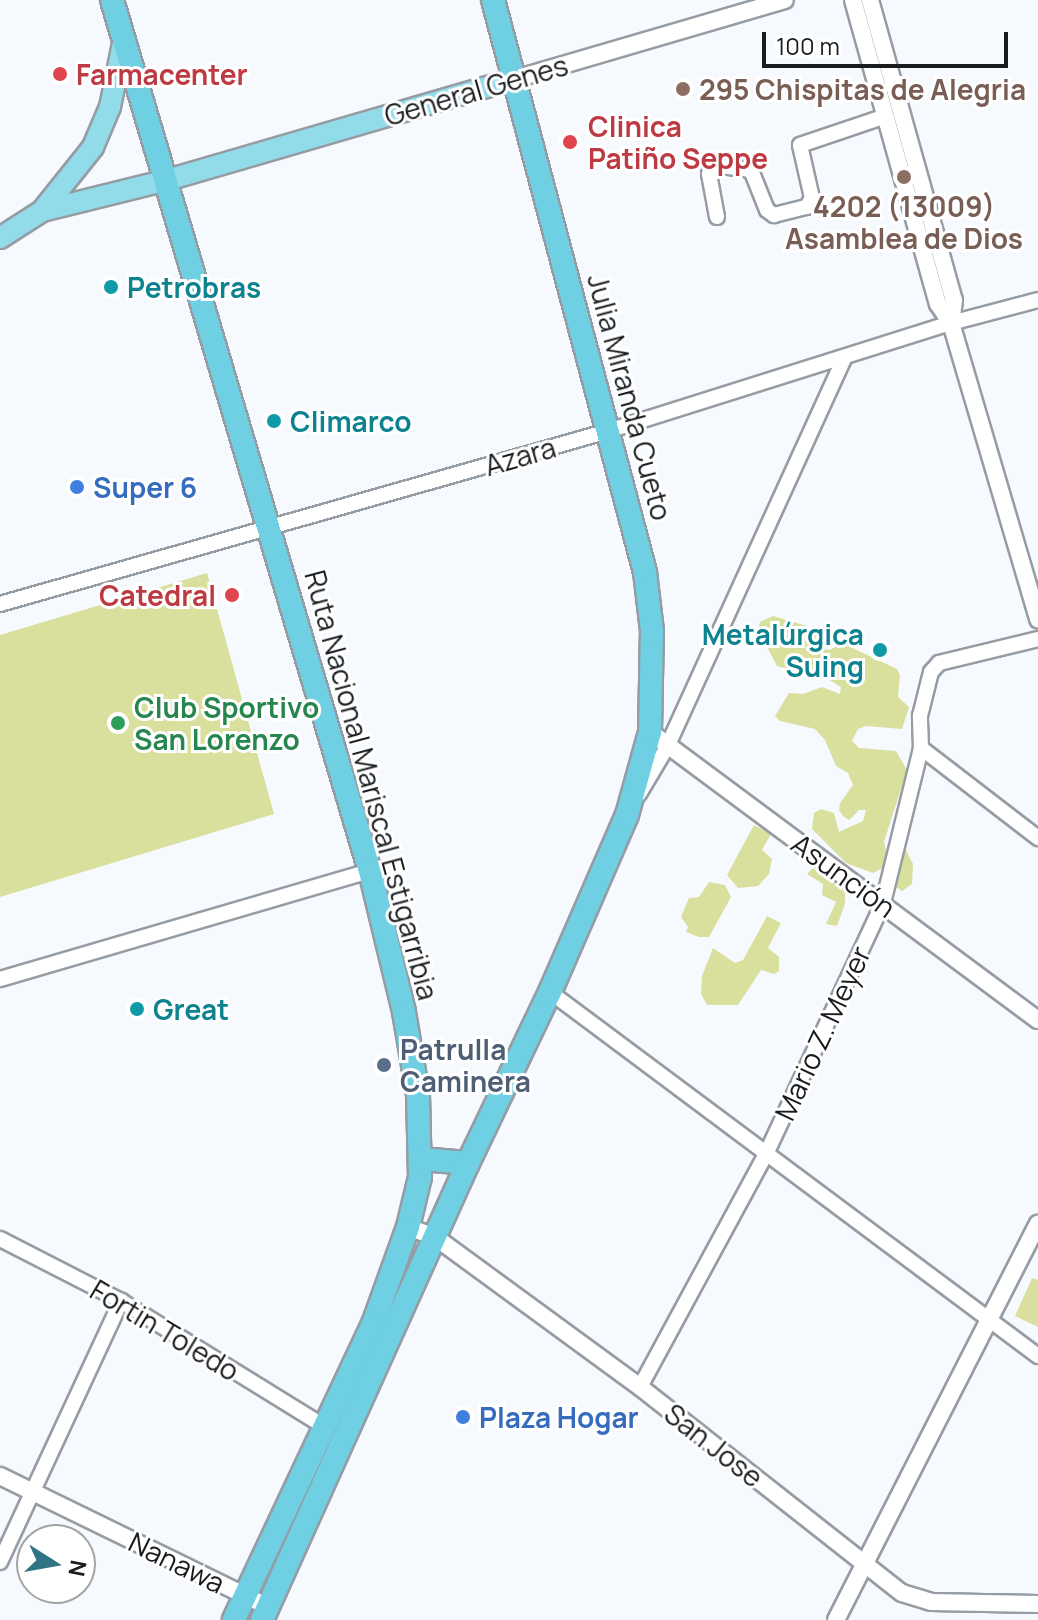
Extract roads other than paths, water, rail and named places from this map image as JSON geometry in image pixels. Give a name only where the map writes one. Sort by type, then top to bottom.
[{"type":"highway","name":"Ruta Nacional Mariscal Estigarribia","points":[[112,0],[167,180],[204,321],[270,528],[370,871],[404,1012],[418,1095],[421,1159],[408,1227],[373,1324],[234,1620]]},
{"type":"highway","name":"Julia Miranda Cueto","points":[[435,1237],[550,992],[627,815],[650,732],[652,631],[645,572],[493,0]]},
{"type":"highway","points":[[421,1159],[468,1163]]},
{"type":"highway","points":[[265,1614],[435,1237]]},
{"type":"main road","points":[[0,238],[42,211],[93,147],[110,107],[124,38]]},
{"type":"main road","name":"General Genes","points":[[42,211],[167,180],[515,79]]},
{"type":"street","name":"General Genes","points":[[515,79],[785,0]]},
{"type":"street","points":[[853,0],[938,304],[951,323],[1038,619]]},
{"type":"street","points":[[870,0],[954,300],[951,323]]},
{"type":"street","points":[[717,217],[709,174],[714,165],[751,170],[767,210],[774,215],[807,207],[812,198],[800,145],[886,116]]},
{"type":"street","name":"Azara","points":[[0,604],[608,431],[951,323],[1038,300]]},
{"type":"street","name":"Julia Miranda Cueto","points":[[627,815],[667,747],[844,358]]},
{"type":"street","name":"Mario Z. Meyer","points":[[640,1387],[767,1152],[883,903],[921,748],[920,716],[926,684],[939,663],[1038,639]]},
{"type":"street","name":"Asunción","points":[[650,732],[1038,1020]]},
{"type":"street","points":[[921,748],[1038,838]]},
{"type":"street","points":[[1,976],[370,871]]},
{"type":"street","points":[[550,992],[767,1152],[986,1321],[1038,1356]]},
{"type":"street","points":[[836,1620],[1038,1223]]},
{"type":"street","name":"San Jose","points":[[408,1227],[435,1237],[640,1387],[902,1593],[931,1602],[1038,1604]]},
{"type":"street","name":"Fortin Toledo","points":[[0,1239],[121,1301],[325,1427]]},
{"type":"street","points":[[0,1562],[121,1301]]},
{"type":"street","name":"Nanawa","points":[[0,1476],[246,1596],[265,1614]]},
{"type":"place","name":"Farmacenter","points":[[60,74]]},
{"type":"place","name":"295 Chispitas de Alegria","points":[[683,89]]},
{"type":"place","name":"Clinica Patiño Seppe","points":[[570,142]]},
{"type":"place","name":"4202 (13009) Asamblea de Dios","points":[[904,177]]},
{"type":"place","name":"Petrobras","points":[[111,287]]},
{"type":"place","name":"Climarco","points":[[274,421]]},
{"type":"place","name":"Super 6","points":[[77,487]]},
{"type":"place","name":"Catedral","points":[[232,595]]},
{"type":"place","name":"Metalúrgica Suing","points":[[880,650]]},
{"type":"place","name":"Club Sportivo San Lorenzo","points":[[118,723]]},
{"type":"place","name":"Great","points":[[137,1009]]},
{"type":"place","name":"Patrulla Caminera","points":[[384,1065]]},
{"type":"place","name":"Plaza Hogar","points":[[463,1417]]}]
